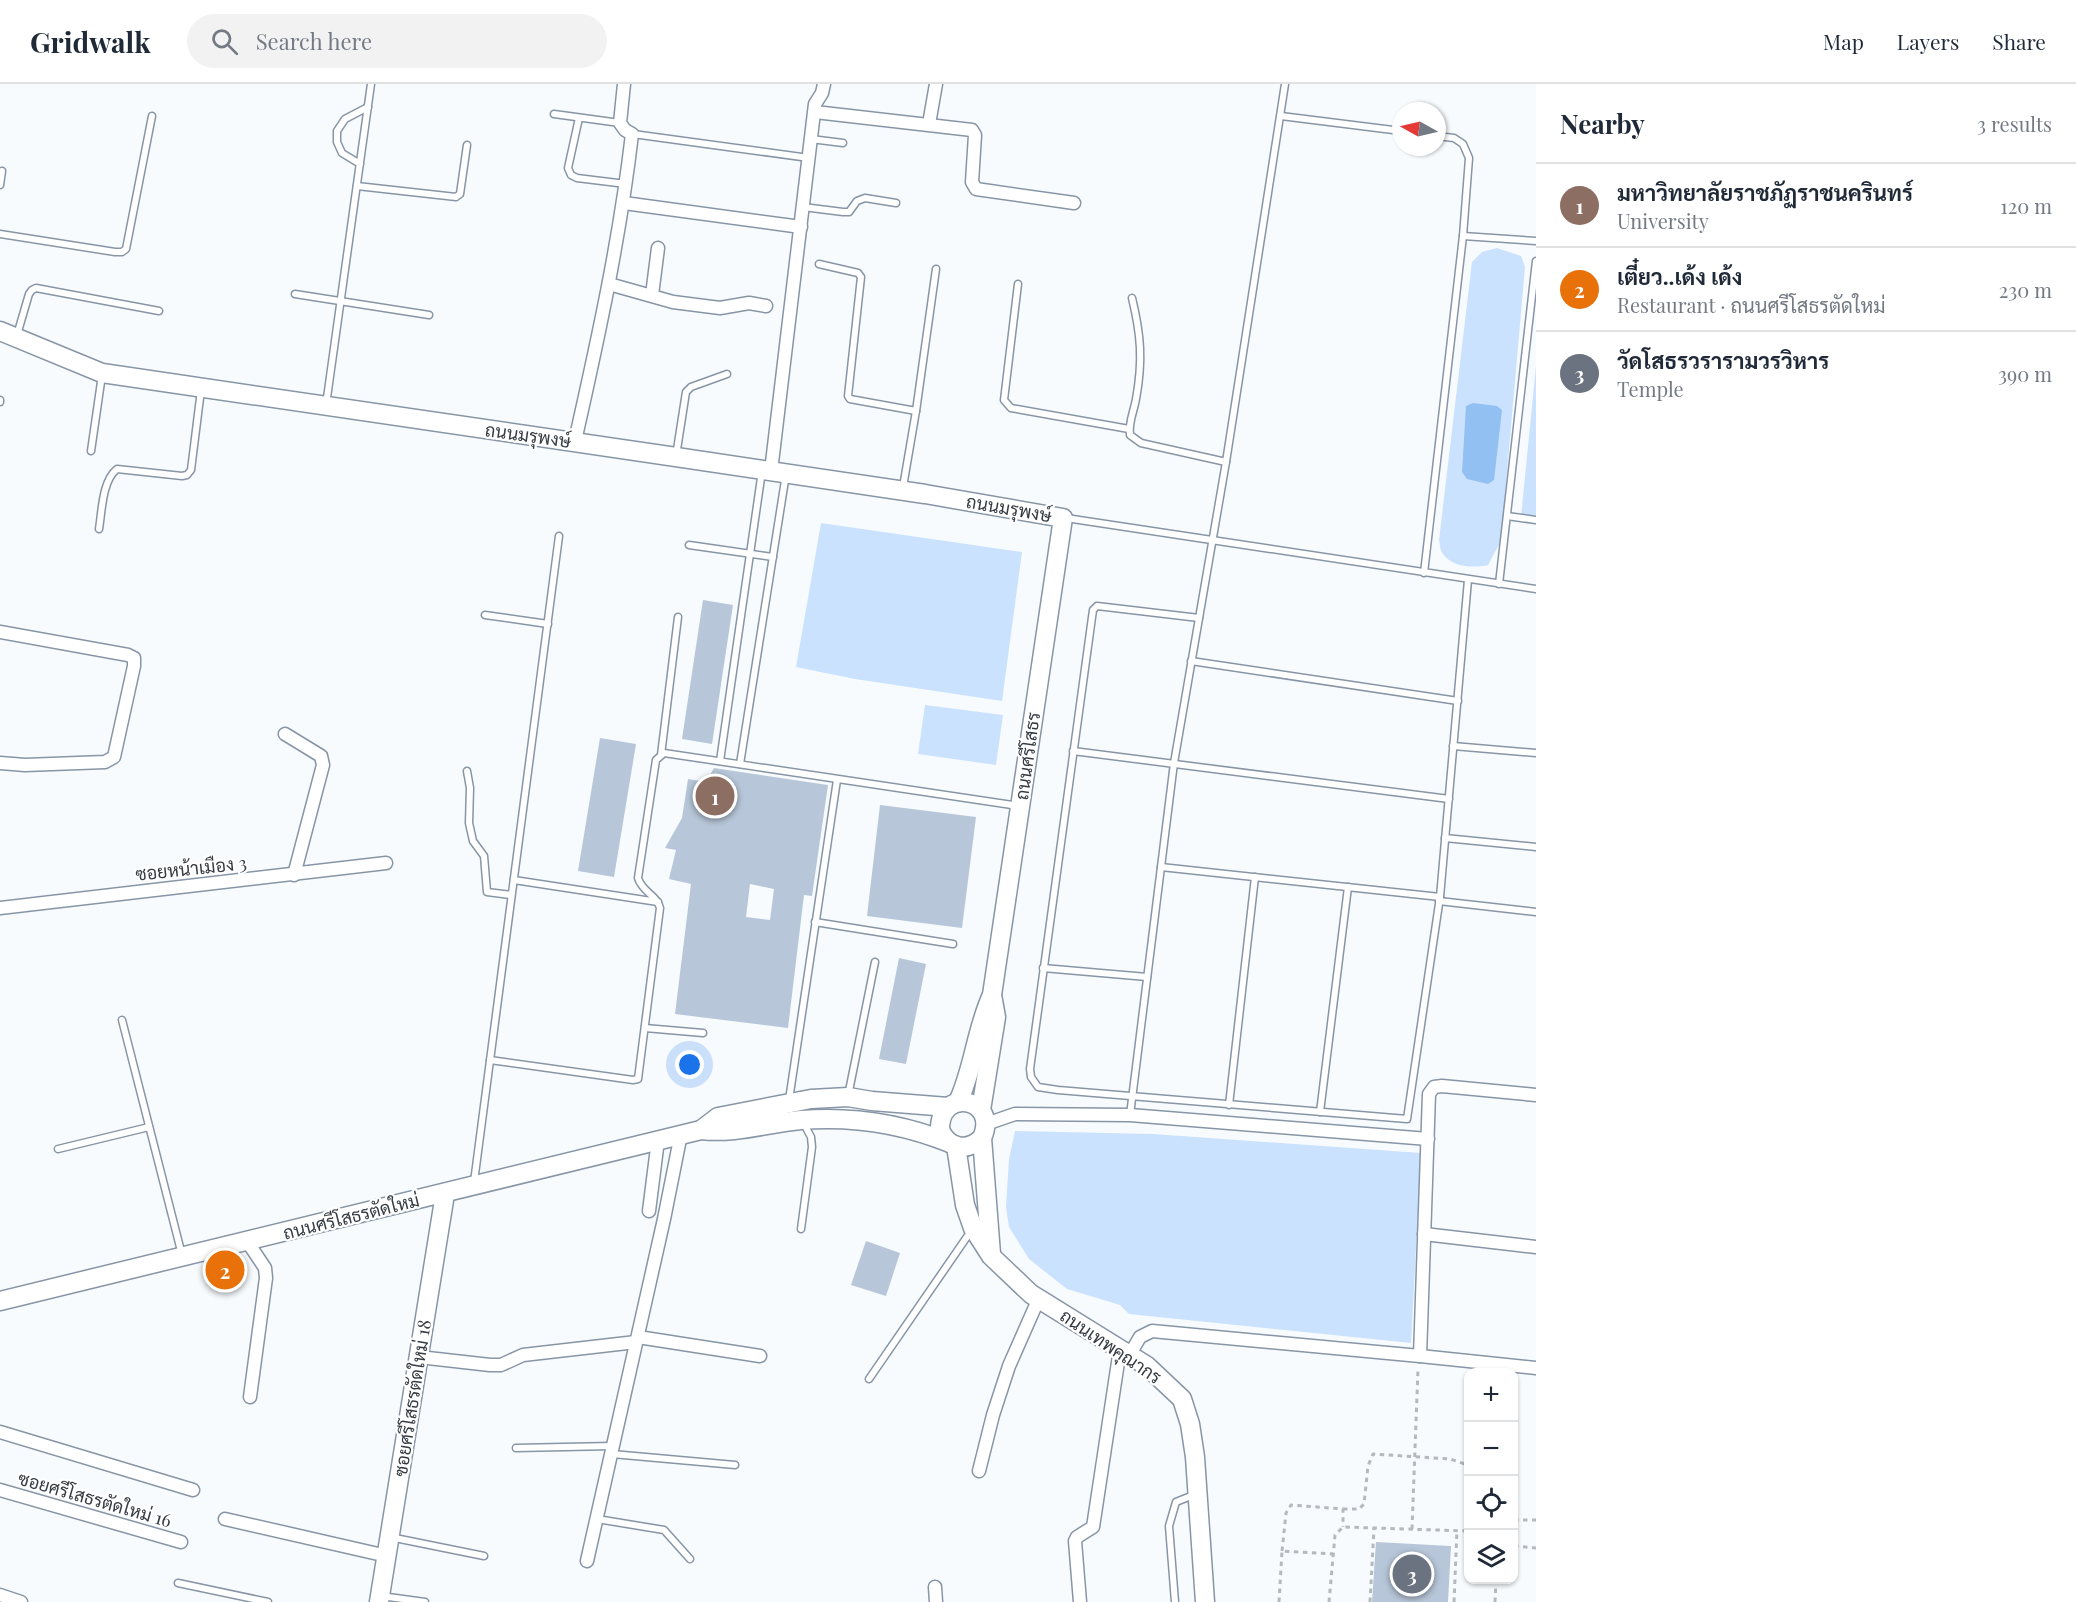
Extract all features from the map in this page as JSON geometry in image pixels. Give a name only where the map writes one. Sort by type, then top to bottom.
[{"type":"main road","name":"ถนนมรุพงษ์","points":[[8,335],[102,373],[575,441],[1063,518]]},
{"type":"main road","name":"ถนนศรีโสธร","points":[[953,1104],[966,1083],[983,1015],[992,995],[1063,518]]},
{"type":"main road","name":"ถนนศรีโสธร","points":[[983,1124],[996,1017],[992,995]]},
{"type":"main road","name":"ถนนศรีโสธรตัดใหม่","points":[[701,1130],[718,1118],[788,1103],[848,1096],[873,1101],[953,1104]]},
{"type":"main road","points":[[983,1124],[970,1146],[953,1145],[940,1130],[943,1113],[953,1104],[966,1101],[975,1104],[983,1124],[991,1256]]},
{"type":"main road","name":"ถนนศรีโสธรตัดใหม่","points":[[0,1301],[701,1130],[722,1132],[802,1120],[849,1120],[887,1124],[925,1133],[953,1145]]},
{"type":"main road","name":"ถนนเทพคุณากร","points":[[953,1145],[965,1205],[973,1228],[991,1256],[1030,1294],[1125,1352],[1166,1382],[1182,1399],[1190,1424],[1195,1457],[1205,1602]]},
{"type":"main road","name":"ซอยศรีโสธรตัดใหม่ 18","points":[[380,1599],[445,1194]]},
{"type":"street","points":[[575,441],[624,203],[632,134],[620,123],[624,84]]},
{"type":"street","points":[[773,472],[815,104],[822,93],[824,84]]},
{"type":"street","points":[[929,124],[936,84]]},
{"type":"street","points":[[815,112],[972,130],[975,135],[972,182],[976,189],[1074,203]]},
{"type":"street","points":[[624,203],[801,227]]},
{"type":"street","points":[[652,295],[658,248]]},
{"type":"street","points":[[609,284],[673,302],[720,308],[749,303],[766,306]]},
{"type":"street","points":[[0,632],[129,655],[134,658],[134,666],[114,757],[105,762],[25,765],[0,763]]},
{"type":"street","points":[[285,734],[321,756],[323,765],[294,875]]},
{"type":"street","name":"ซอยหน้าเมือง 3","points":[[0,908],[386,864]]},
{"type":"street","points":[[1420,1356],[1429,1094],[1434,1088],[1442,1086],[1536,1095]]},
{"type":"street","points":[[983,1124],[1015,1114],[1130,1115],[1428,1139]]},
{"type":"street","points":[[587,1561],[681,1134]]},
{"type":"street","points":[[649,1211],[658,1140]]},
{"type":"street","points":[[1425,1234],[1536,1247]]},
{"type":"street","points":[[247,1241],[265,1268],[266,1278],[250,1397]]},
{"type":"street","points":[[979,1471],[993,1415],[1009,1366],[1039,1299]]},
{"type":"street","points":[[1080,1602],[1075,1541],[1077,1537],[1093,1527],[1125,1352],[1140,1337],[1152,1331],[1536,1368]]},
{"type":"street","points":[[419,1357],[501,1365],[523,1355],[637,1339],[760,1356]]},
{"type":"street","points":[[0,1432],[193,1490]]},
{"type":"street","name":"ซอยศรีโสธรตัดใหม่ 16","points":[[0,1490],[181,1542]]},
{"type":"street","points":[[225,1519],[387,1556]]},
{"type":"street","points":[[935,1587],[936,1602]]},
{"type":"street","points":[[0,1595],[21,1602]]},
{"type":"lane","points":[[326,406],[371,84]]},
{"type":"lane","points":[[1130,1115],[1174,763],[1226,462],[1285,84]]},
{"type":"lane","points":[[360,164],[342,153],[337,142],[337,131],[345,119],[368,107]]},
{"type":"lane","points":[[554,114],[620,123]]},
{"type":"lane","points":[[0,234],[115,252],[122,252],[126,249],[152,116]]},
{"type":"lane","points":[[1281,116],[1392,130]]},
{"type":"lane","points":[[579,118],[568,168],[571,175],[577,178],[626,184]]},
{"type":"lane","points":[[632,134],[809,158]]},
{"type":"lane","points":[[1424,573],[1463,236],[1469,158],[1463,144],[1454,138],[1446,137]]},
{"type":"lane","points":[[811,139],[843,143]]},
{"type":"lane","points":[[357,186],[456,197],[460,194],[467,145]]},
{"type":"lane","points":[[0,185],[2,171]]},
{"type":"lane","points":[[803,207],[849,212],[857,201],[865,198],[896,203]]},
{"type":"lane","points":[[1463,236],[1536,241]]},
{"type":"lane","points":[[1499,584],[1536,261]]},
{"type":"lane","points":[[819,264],[858,273],[861,277],[848,396],[850,399],[916,411]]},
{"type":"lane","points":[[903,491],[936,269]]},
{"type":"lane","points":[[1018,284],[1004,400],[1006,404],[1011,408],[1129,429]]},
{"type":"lane","points":[[8,335],[29,294],[36,288],[159,311]]},
{"type":"lane","points":[[295,294],[429,315]]},
{"type":"lane","points":[[1132,298],[1142,346],[1130,435],[1141,443],[1226,462]]},
{"type":"lane","points":[[91,451],[102,373]]},
{"type":"lane","points":[[676,457],[686,392],[691,387],[727,374]]},
{"type":"lane","points":[[99,529],[108,481],[117,469],[182,476],[187,475],[191,470],[201,388]]},
{"type":"lane","points":[[720,761],[750,554],[773,472]]},
{"type":"lane","points":[[740,764],[773,557],[773,472]]},
{"type":"lane","points":[[1507,516],[1536,520]]},
{"type":"lane","points":[[1063,518],[1536,589]]},
{"type":"lane","points":[[474,1185],[560,536]]},
{"type":"lane","points":[[689,545],[773,557]]},
{"type":"lane","points":[[1199,618],[1097,606],[1093,610],[1030,1069],[1034,1083],[1038,1087],[1058,1090],[1407,1119],[1440,899],[1468,580]]},
{"type":"lane","points":[[485,615],[548,624]]},
{"type":"lane","points":[[661,755],[678,617]]},
{"type":"lane","points":[[1191,661],[1458,701]]},
{"type":"lane","points":[[1454,746],[1536,753]]},
{"type":"lane","points":[[1073,751],[1449,799]]},
{"type":"lane","points":[[490,1060],[633,1080],[640,1075],[660,908],[659,902],[644,890],[638,878],[656,760],[664,753],[1020,807]]},
{"type":"lane","points":[[467,771],[470,788],[469,823],[473,841],[484,856],[487,892],[511,895]]},
{"type":"lane","points":[[788,1103],[837,780]]},
{"type":"lane","points":[[1445,838],[1536,847]]},
{"type":"lane","points":[[1161,867],[1348,887],[1536,912]]},
{"type":"lane","points":[[1229,1105],[1255,877]]},
{"type":"lane","points":[[514,880],[659,902]]},
{"type":"lane","points":[[1320,1112],[1348,887]]},
{"type":"lane","points":[[815,922],[953,944]]},
{"type":"lane","points":[[848,1096],[875,962]]},
{"type":"lane","points":[[1043,968],[1148,977]]},
{"type":"lane","points":[[122,1020],[182,1256]]},
{"type":"lane","points":[[645,1028],[703,1033]]},
{"type":"lane","points":[[801,1229],[812,1147],[811,1137],[802,1120]]},
{"type":"lane","points":[[58,1149],[149,1127]]},
{"type":"lane","points":[[869,1379],[973,1228]]},
{"type":"lane","points":[[516,1448],[612,1450],[735,1466]]},
{"type":"lane","points":[[1175,1602],[1169,1526],[1176,1502],[1197,1494]]},
{"type":"lane","points":[[596,1519],[664,1530],[690,1559]]},
{"type":"lane","points":[[390,1537],[484,1556]]},
{"type":"lane","points":[[178,1583],[268,1602]]},
{"type":"lane","points":[[380,1599],[425,1602]]},
{"type":"path","points":[[1412,1529],[1420,1356]]},
{"type":"path","points":[[1279,1602],[1286,1512],[1291,1505],[1359,1509],[1364,1504],[1368,1466],[1373,1454],[1415,1455],[1450,1459],[1464,1464]]},
{"type":"path","points":[[1329,1602],[1335,1535],[1343,1527],[1343,1509]]},
{"type":"path","points":[[1518,1520],[1536,1520]]},
{"type":"path","points":[[1343,1527],[1464,1530]]},
{"type":"path","points":[[1370,1602],[1374,1528]]},
{"type":"path","points":[[1454,1602],[1457,1530]]},
{"type":"path","points":[[1518,1546],[1536,1548]]},
{"type":"path","points":[[1282,1551],[1334,1554]]},
{"type":"path","points":[[1495,1602],[1496,1584]]},
{"type":"shaded area","points":[[1497,248],[1521,256],[1525,267],[1501,541],[1488,565],[1470,567],[1447,559],[1441,551],[1439,540],[1472,262],[1482,252]]},
{"type":"shaded area","points":[[1536,366],[1536,518],[1521,517]]},
{"type":"shaded area","points":[[821,523],[1022,552],[1002,701],[855,679],[796,667]]},
{"type":"shaded area","points":[[925,705],[1003,715],[996,765],[918,754]]},
{"type":"shaded area","points":[[1015,1131],[1153,1134],[1421,1153],[1411,1343],[1129,1314],[1120,1305],[1067,1289],[1029,1259],[1009,1227],[1006,1207],[1009,1159]]},
{"type":"water","points":[[1473,403],[1497,406],[1502,410],[1494,480],[1488,484],[1467,479],[1462,472],[1466,406]]},
{"type":"building","points":[[703,600],[733,605],[712,744],[682,739]]},
{"type":"building","points":[[600,738],[636,744],[614,877],[578,871]]},
{"type":"building","points":[[714,768],[828,785],[812,896],[804,895],[788,1028],[675,1014],[691,884],[669,879],[676,850],[665,848],[682,818],[688,779],[706,782]],"holes":[[[750,884],[774,889],[770,920],[746,917]]]},
{"type":"building","points":[[880,805],[976,817],[962,928],[867,916]]},
{"type":"building","points":[[899,958],[926,964],[906,1064],[879,1059]]},
{"type":"building","points":[[866,1241],[900,1253],[886,1296],[851,1285]]},
{"type":"building","points":[[1376,1542],[1451,1546],[1448,1602],[1372,1602]]},
{"type":"place","name":"มหาวิทยาลัยราชภัฏราชนครินทร์","points":[[715,796]]},
{"type":"place","name":"เตี๋ยว..เด้ง เด้ง","points":[[225,1270]]},
{"type":"place","name":"วัดโสธรวรารามวรวิหาร","points":[[1412,1574]]}]
